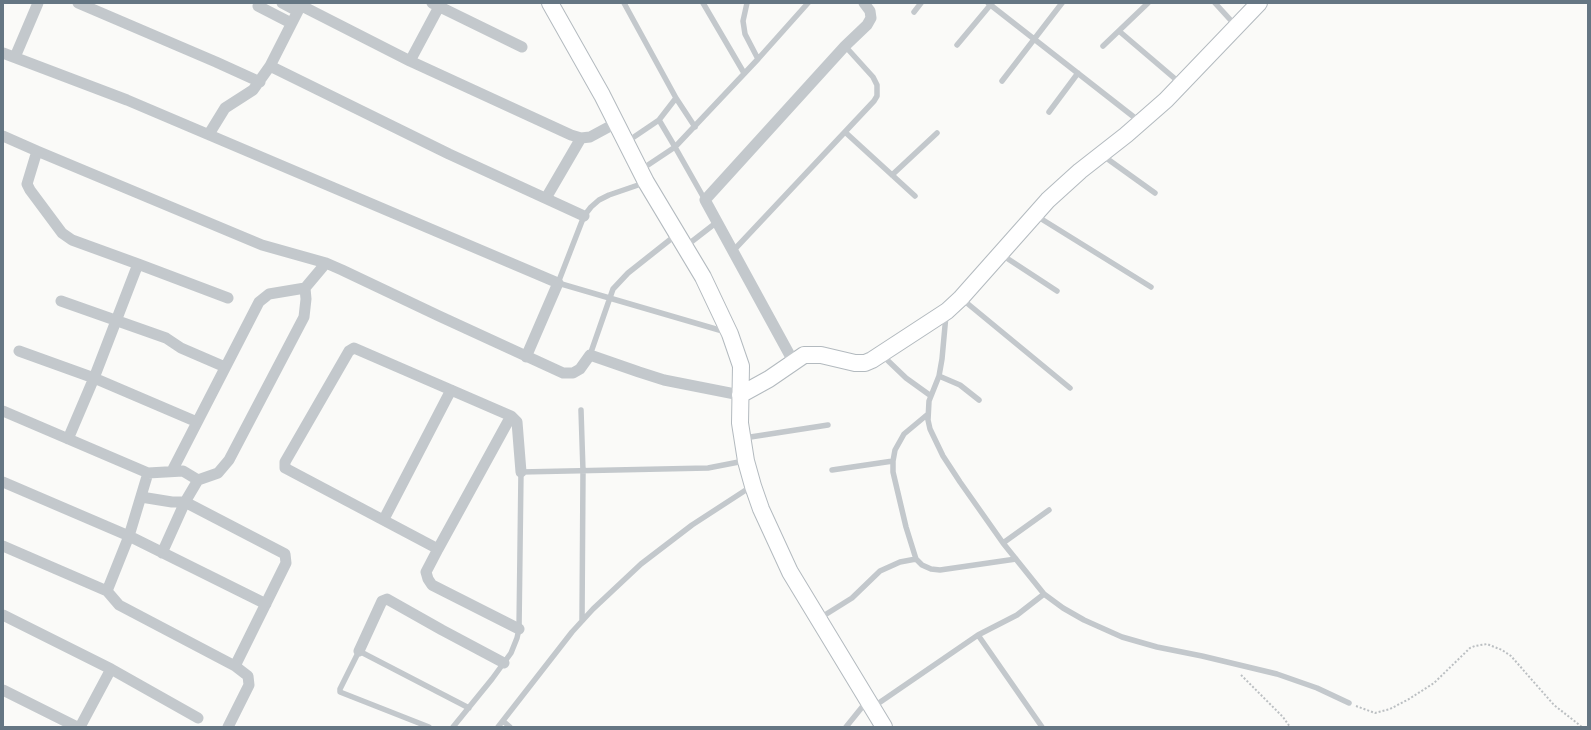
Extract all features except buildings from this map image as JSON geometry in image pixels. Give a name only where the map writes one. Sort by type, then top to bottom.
[{"type":"street","points":[[15,57],[38,3]]},
{"type":"street","points":[[78,3],[260,82]]},
{"type":"street","points":[[282,3],[300,6],[410,62],[562,133],[581,138],[590,137],[616,123]]},
{"type":"street","points":[[550,3],[627,142],[643,176],[703,277],[730,334],[741,366],[740,423],[742,439],[752,486],[761,509],[790,572],[884,727]]},
{"type":"street","points":[[794,361],[705,200],[845,46],[867,25],[871,18],[870,11],[864,3]]},
{"type":"street","points":[[3,136],[262,245],[326,263],[526,357],[562,372],[573,373],[580,369],[590,354],[664,380],[740,395],[769,379],[804,355],[812,354],[855,363],[865,363],[882,355],[946,311],[961,298],[999,253],[1062,186],[1141,122],[1181,84],[1259,3]]},
{"type":"street","points":[[410,62],[438,4],[522,47]]},
{"type":"street","points":[[258,6],[291,23]]},
{"type":"street","points":[[209,134],[226,108],[252,90],[260,82],[270,66],[300,6]]},
{"type":"street","points":[[3,53],[127,100],[558,283],[526,357]]},
{"type":"street","points":[[270,66],[449,154],[584,216]]},
{"type":"street","points":[[546,198],[581,138]]},
{"type":"street","points":[[37,151],[27,184],[62,233],[72,240],[228,298]]},
{"type":"street","points":[[172,471],[259,302],[269,294],[305,288],[326,263]]},
{"type":"street","points":[[68,439],[94,378],[138,264]]},
{"type":"street","points":[[162,553],[185,502],[198,480],[218,473],[229,460],[304,317],[306,298],[305,288]]},
{"type":"street","points":[[61,301],[166,338],[181,348],[225,367]]},
{"type":"street","points":[[438,549],[384,519],[285,468],[286,462],[349,351],[354,348],[511,416],[517,422],[521,472]]},
{"type":"street","points":[[19,351],[94,378],[197,422]]},
{"type":"street","points":[[384,519],[451,390]]},
{"type":"street","points":[[3,411],[148,473],[183,471],[198,480]]},
{"type":"street","points":[[511,416],[426,572],[432,585],[519,629]]},
{"type":"street","points":[[107,591],[129,536],[148,473]]},
{"type":"street","points":[[3,482],[129,536],[266,604]]},
{"type":"street","points":[[141,497],[172,502],[185,502],[285,554],[286,563],[235,666]]},
{"type":"street","points":[[3,546],[107,591],[119,605],[235,666],[248,676],[249,685],[228,727]]},
{"type":"street","points":[[359,651],[382,601],[387,599],[504,663]]},
{"type":"street","points":[[3,615],[111,669],[198,718]]},
{"type":"street","points":[[3,690],[79,727],[111,669]]},
{"type":"lane","points":[[624,3],[676,98],[695,127]]},
{"type":"lane","points":[[703,3],[744,73]]},
{"type":"lane","points":[[747,3],[743,21],[745,34],[758,59]]},
{"type":"lane","points":[[730,334],[558,283],[584,216],[591,207],[599,200],[643,176],[675,147],[758,59],[808,3]]},
{"type":"lane","points":[[914,12],[921,3]]},
{"type":"lane","points":[[1002,81],[1062,3]]},
{"type":"lane","points":[[1103,46],[1148,3]]},
{"type":"lane","points":[[1214,3],[1237,27]]},
{"type":"lane","points":[[957,45],[990,4],[1141,122]]},
{"type":"lane","points":[[1119,31],[1181,84]]},
{"type":"lane","points":[[733,251],[874,101],[878,91],[873,77],[845,46]]},
{"type":"lane","points":[[1049,112],[1078,73]]},
{"type":"lane","points":[[627,142],[659,120],[676,98]]},
{"type":"lane","points":[[659,120],[705,200]]},
{"type":"lane","points":[[845,132],[915,196]]},
{"type":"lane","points":[[892,175],[937,133]]},
{"type":"lane","points":[[1102,154],[1155,193]]},
{"type":"lane","points":[[1034,215],[1151,287]]},
{"type":"lane","points":[[590,354],[609,298],[614,289],[628,272],[682,240],[717,222]]},
{"type":"lane","points":[[999,253],[1057,291]]},
{"type":"lane","points":[[961,298],[1070,388]]},
{"type":"lane","points":[[946,311],[942,359],[939,376],[931,396],[928,414],[930,429],[943,456],[1003,543],[1044,594],[1063,608],[1084,620],[1122,637],[1157,647],[1228,662],[1300,682],[1349,703]]},
{"type":"lane","points":[[882,355],[906,378],[931,396]]},
{"type":"lane","points":[[939,376],[960,385],[979,400]]},
{"type":"lane","points":[[581,410],[583,471],[582,620]]},
{"type":"lane","points":[[928,414],[904,434],[895,450],[893,461],[906,527],[916,559],[922,565],[931,569],[940,570],[1016,559]]},
{"type":"lane","points":[[742,439],[828,425]]},
{"type":"lane","points":[[453,727],[504,663],[515,645],[519,629],[521,472],[708,468],[746,461]]},
{"type":"lane","points":[[832,470],[893,461]]},
{"type":"lane","points":[[498,727],[582,620],[642,564],[692,525],[752,486]]},
{"type":"lane","points":[[1003,543],[1049,510]]},
{"type":"lane","points":[[819,619],[852,598],[880,571],[890,565],[916,559]]},
{"type":"lane","points":[[846,727],[870,703],[978,635],[1017,615],[1044,594]]},
{"type":"lane","points":[[978,635],[1042,727]]},
{"type":"lane","points":[[428,727],[340,692],[340,689],[359,651],[469,708]]},
{"type":"lane","points":[[502,721],[510,727]]},
{"type":"path","points":[[1349,703],[1368,711],[1375,712],[1390,709],[1434,683],[1470,648],[1487,644],[1502,650],[1511,656],[1554,705],[1582,727]]},
{"type":"path","points":[[1228,662],[1283,717],[1290,727]]}]
